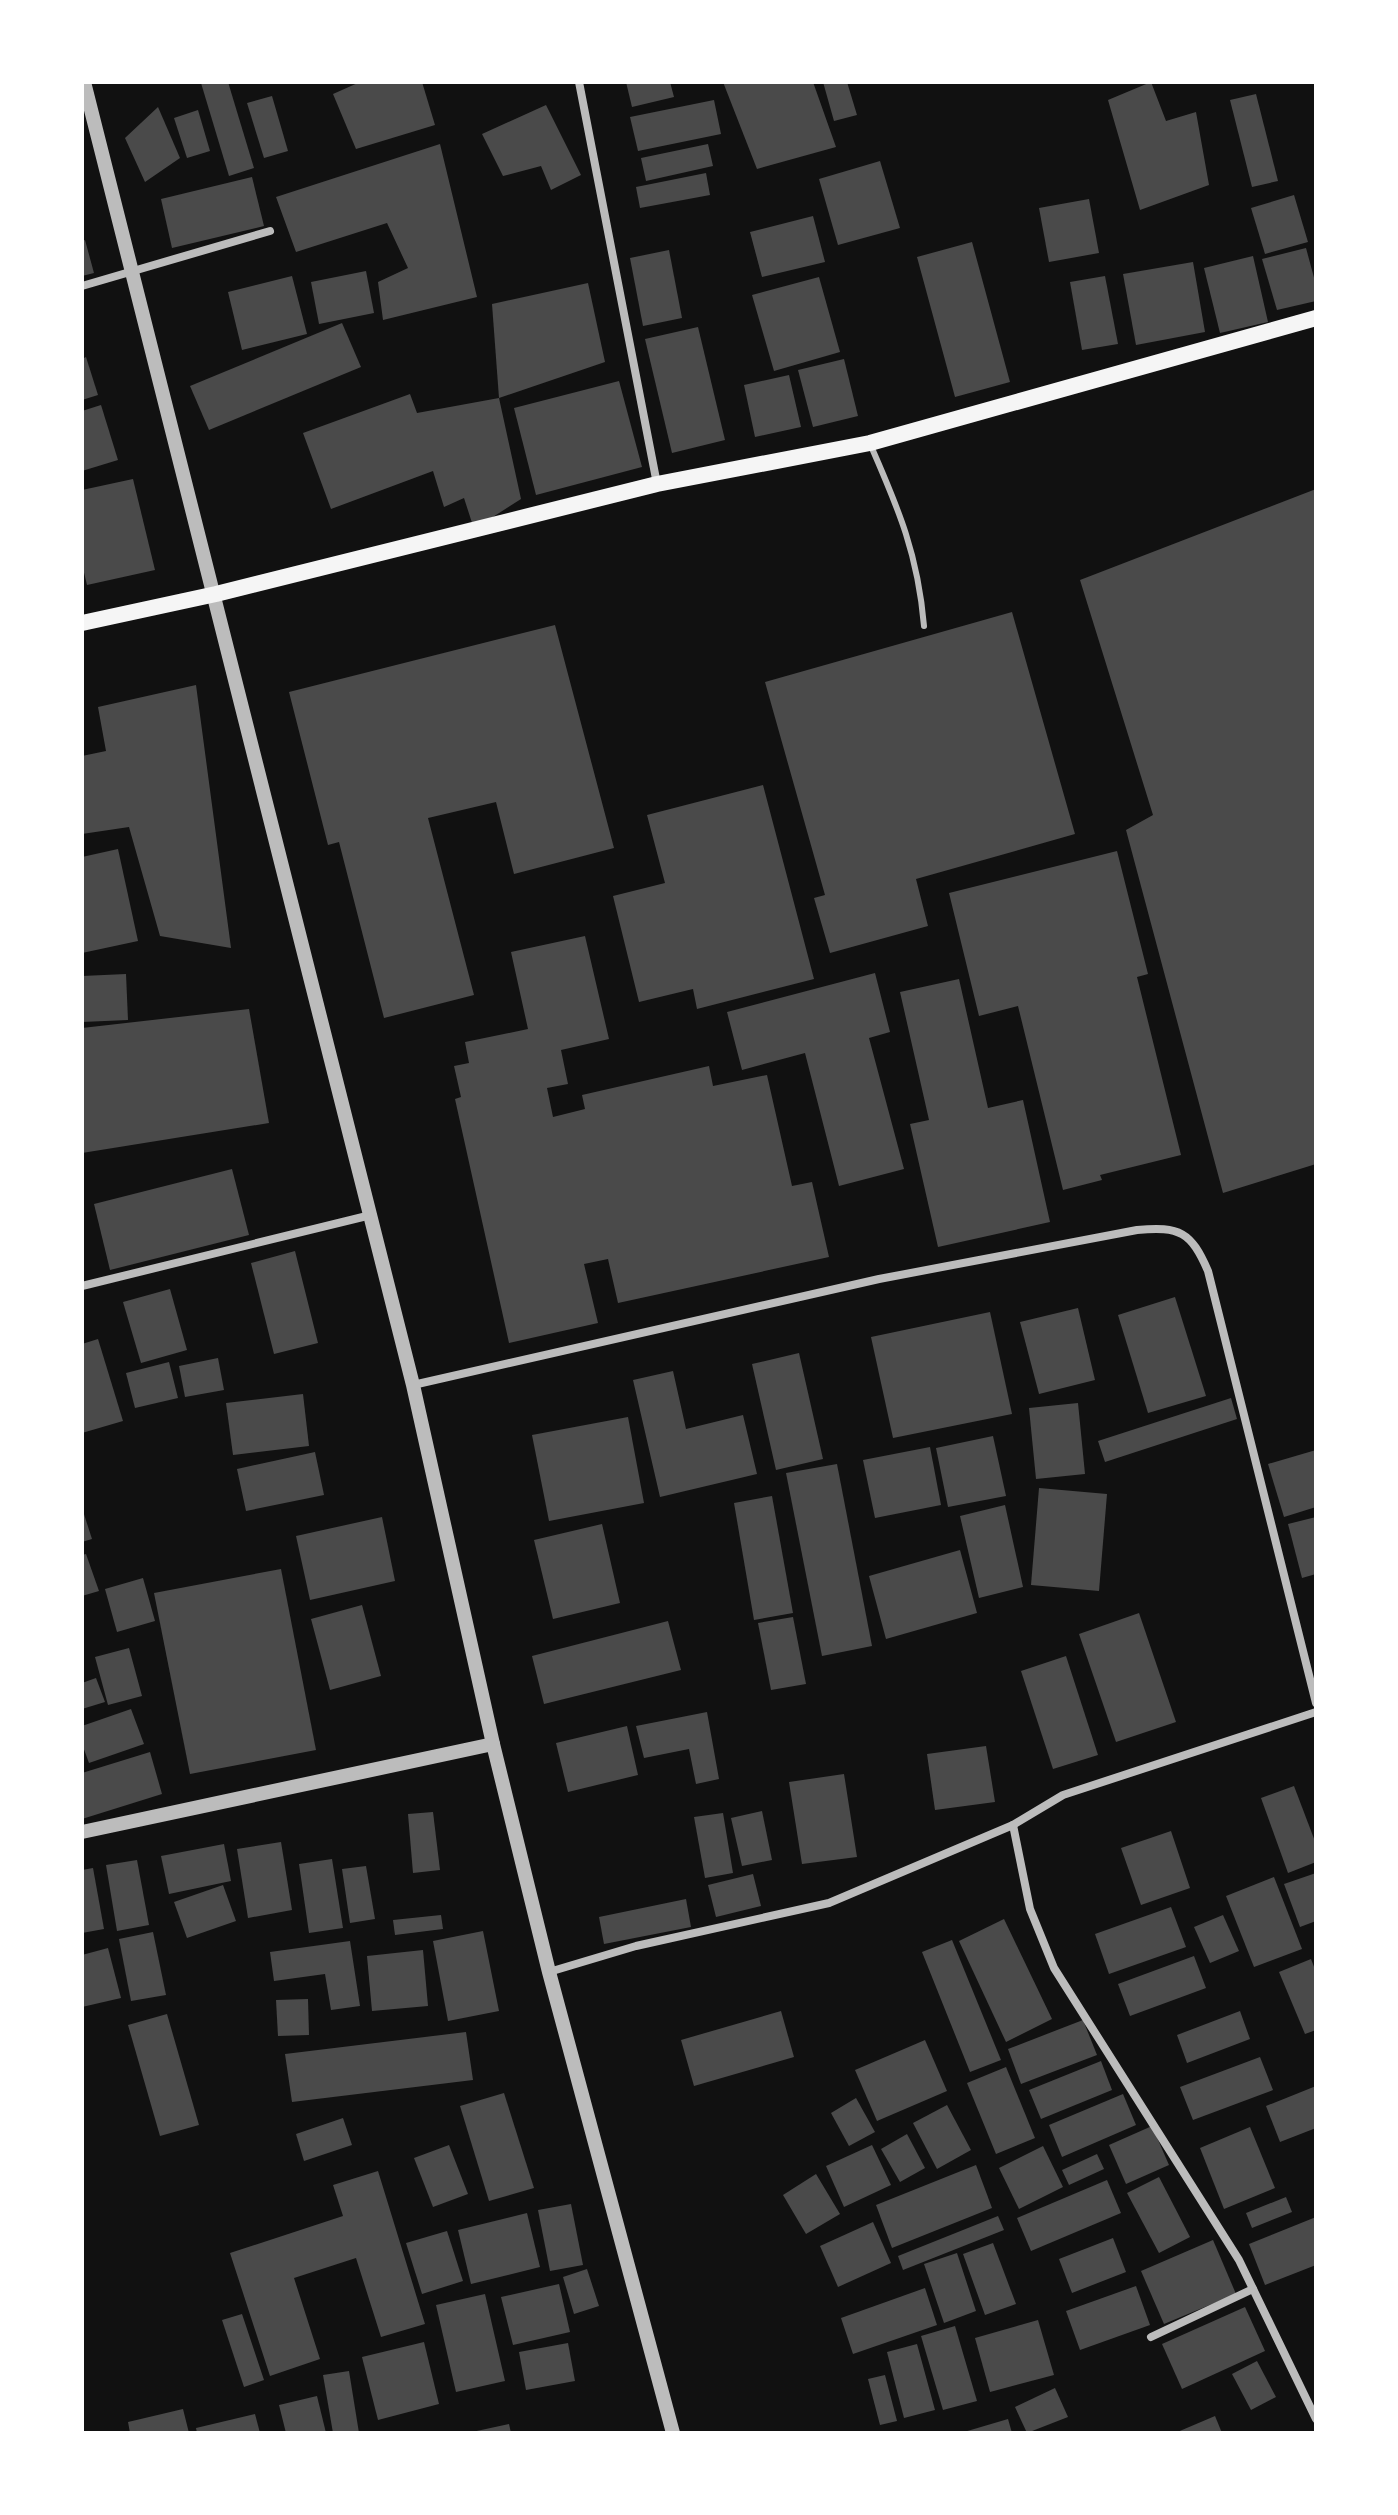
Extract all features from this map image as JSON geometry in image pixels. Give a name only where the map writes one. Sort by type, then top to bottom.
[{"type":"main road","points":[[82,623],[216,594],[657,484],[870,443],[1316,318]]},
{"type":"street","points":[[84,82],[216,594],[413,1385],[493,1744],[549,1972],[673,2433]]},
{"type":"street","points":[[579,82],[657,484]]},
{"type":"street","points":[[82,286],[270,231]]},
{"type":"street","points":[[82,1286],[371,1215]]},
{"type":"street","points":[[413,1385],[894,1276],[1137,1230],[1162,1227],[1184,1233],[1197,1247],[1208,1271],[1316,1703]]},
{"type":"street","points":[[549,1972],[636,1946],[829,1903],[1013,1825],[1063,1795],[1316,1712]]},
{"type":"street","points":[[82,1832],[493,1744]]},
{"type":"street","points":[[1013,1825],[1030,1909],[1049,1959],[1223,2232],[1316,2419]]},
{"type":"street","points":[[1151,2337],[1253,2289]]},
{"type":"lane","points":[[870,443],[908,529],[921,590],[924,626]]},
{"type":"building","points":[[228,82],[254,168],[229,176],[201,83]]},
{"type":"building","points":[[360,82],[422,82],[435,125],[356,149],[333,94]]},
{"type":"building","points":[[626,82],[670,82],[674,97],[632,107]]},
{"type":"building","points":[[723,82],[813,82],[836,147],[757,169]]},
{"type":"building","points":[[823,82],[847,82],[857,115],[834,121]]},
{"type":"building","points":[[1151,82],[1166,121],[1196,112],[1209,185],[1140,210],[1108,100]]},
{"type":"building","points":[[1256,94],[1278,181],[1252,187],[1230,100]]},
{"type":"building","points":[[272,96],[288,151],[264,158],[247,103]]},
{"type":"building","points":[[714,100],[721,134],[638,151],[630,117]]},
{"type":"building","points":[[546,105],[581,175],[551,190],[541,166],[503,176],[482,134]]},
{"type":"building","points":[[158,107],[180,158],[145,182],[125,138]]},
{"type":"building","points":[[198,110],[210,151],[187,158],[174,118]]},
{"type":"building","points":[[440,144],[477,297],[383,320],[378,282],[408,268],[387,223],[296,252],[276,197]]},
{"type":"building","points":[[708,144],[713,166],[646,181],[641,158]]},
{"type":"building","points":[[880,161],[900,228],[838,245],[819,179]]},
{"type":"building","points":[[706,173],[710,195],[640,208],[636,187]]},
{"type":"building","points":[[252,177],[264,226],[172,248],[161,199]]},
{"type":"building","points":[[1294,195],[1308,242],[1265,254],[1251,208]]},
{"type":"building","points":[[1089,199],[1099,253],[1049,262],[1039,208]]},
{"type":"building","points":[[813,216],[825,262],[762,277],[750,232]]},
{"type":"building","points":[[85,240],[94,273],[82,276],[82,241]]},
{"type":"building","points":[[972,242],[1010,382],[955,397],[917,257]]},
{"type":"building","points":[[1306,248],[1316,285],[1316,301],[1277,310],[1262,259]]},
{"type":"building","points":[[669,250],[682,318],[643,326],[630,258]]},
{"type":"building","points":[[1253,256],[1268,322],[1220,333],[1204,268]]},
{"type":"building","points":[[1193,262],[1205,332],[1136,345],[1123,274]]},
{"type":"building","points":[[366,271],[374,313],[319,324],[311,282]]},
{"type":"building","points":[[292,276],[307,334],[242,350],[228,292]]},
{"type":"building","points":[[1105,276],[1118,344],[1082,350],[1070,282]]},
{"type":"building","points":[[819,277],[840,352],[774,371],[752,295]]},
{"type":"building","points":[[588,283],[605,362],[499,398],[492,304]]},
{"type":"building","points":[[342,323],[361,367],[209,430],[190,386]]},
{"type":"building","points":[[698,327],[725,440],[672,453],[645,339]]},
{"type":"building","points":[[86,357],[98,395],[82,400],[82,359]]},
{"type":"building","points":[[844,359],[858,416],[813,427],[798,370]]},
{"type":"building","points":[[789,375],[801,427],[755,437],[744,385]]},
{"type":"building","points":[[619,381],[642,467],[536,495],[514,408]]},
{"type":"building","points":[[410,394],[417,413],[499,398],[521,499],[474,529],[464,498],[444,507],[433,471],[331,509],[303,433]]},
{"type":"building","points":[[101,405],[118,460],[82,471],[82,411]]},
{"type":"building","points":[[133,479],[155,570],[87,585],[82,564],[82,490]]},
{"type":"building","points":[[1316,489],[1316,1164],[1223,1193],[1126,830],[1153,815],[1080,580]]},
{"type":"building","points":[[1012,612],[1075,834],[916,879],[928,926],[830,953],[814,898],[825,895],[765,682]]},
{"type":"building","points":[[555,625],[614,848],[514,874],[496,802],[428,818],[474,995],[384,1018],[339,842],[328,845],[289,692]]},
{"type":"building","points":[[196,685],[231,948],[160,936],[129,827],[82,834],[82,756],[106,751],[98,707]]},
{"type":"building","points":[[763,785],[814,979],[697,1009],[693,989],[639,1002],[613,896],[665,883],[647,815]]},
{"type":"building","points":[[118,849],[138,941],[82,953],[82,857]]},
{"type":"building","points":[[1117,851],[1148,974],[1137,977],[1181,1155],[1100,1175],[1102,1180],[1063,1190],[1018,1006],[979,1016],[949,893]]},
{"type":"building","points":[[585,936],[609,1039],[561,1050],[568,1084],[547,1088],[553,1117],[585,1109],[582,1095],[709,1066],[713,1086],[767,1075],[792,1186],[812,1182],[829,1257],[618,1303],[608,1259],[584,1264],[598,1323],[509,1343],[455,1099],[461,1097],[454,1066],[469,1063],[465,1042],[528,1029],[511,952]]},
{"type":"building","points":[[875,973],[890,1032],[869,1038],[904,1169],[839,1186],[805,1053],[742,1070],[727,1012]]},
{"type":"building","points":[[126,974],[128,1020],[82,1022],[82,976]]},
{"type":"building","points":[[959,979],[988,1108],[1023,1100],[1050,1222],[938,1247],[910,1124],[929,1120],[900,992]]},
{"type":"building","points":[[249,1009],[269,1123],[82,1153],[82,1028]]},
{"type":"building","points":[[232,1169],[249,1235],[110,1270],[94,1204]]},
{"type":"building","points":[[295,1251],[318,1343],[274,1354],[251,1263]]},
{"type":"building","points":[[170,1289],[187,1350],[141,1363],[123,1302]]},
{"type":"building","points":[[1175,1297],[1206,1396],[1148,1413],[1118,1315]]},
{"type":"building","points":[[1078,1308],[1095,1380],[1039,1394],[1020,1322]]},
{"type":"building","points":[[990,1312],[1012,1414],[893,1438],[871,1337]]},
{"type":"building","points":[[98,1339],[123,1421],[82,1433],[82,1344]]},
{"type":"building","points":[[799,1353],[823,1459],[776,1470],[752,1364]]},
{"type":"building","points":[[218,1358],[224,1390],[185,1397],[179,1366]]},
{"type":"building","points":[[169,1362],[178,1398],[135,1408],[126,1373]]},
{"type":"building","points":[[673,1371],[686,1429],[743,1415],[757,1474],[660,1497],[633,1380]]},
{"type":"building","points":[[303,1394],[309,1446],[233,1455],[226,1403]]},
{"type":"building","points":[[1231,1398],[1237,1419],[1105,1462],[1098,1441]]},
{"type":"building","points":[[1078,1403],[1085,1474],[1036,1479],[1029,1408]]},
{"type":"building","points":[[628,1417],[644,1503],[549,1521],[532,1435]]},
{"type":"building","points":[[993,1436],[1006,1496],[948,1507],[936,1448]]},
{"type":"building","points":[[930,1447],[941,1505],[875,1518],[863,1460]]},
{"type":"building","points":[[1316,1450],[1316,1507],[1284,1517],[1268,1464]]},
{"type":"building","points":[[315,1452],[324,1495],[246,1511],[237,1469]]},
{"type":"building","points":[[837,1464],[872,1646],[822,1656],[786,1473]]},
{"type":"building","points":[[1039,1488],[1107,1494],[1099,1591],[1031,1585]]},
{"type":"building","points":[[772,1496],[793,1613],[754,1620],[734,1503]]},
{"type":"building","points":[[1005,1505],[1023,1587],[979,1598],[960,1516]]},
{"type":"building","points":[[82,1508],[92,1539],[82,1542]]},
{"type":"building","points":[[382,1517],[395,1581],[310,1600],[296,1536]]},
{"type":"building","points":[[1316,1517],[1316,1574],[1302,1578],[1288,1524]]},
{"type":"building","points":[[602,1524],[620,1603],[553,1619],[534,1540]]},
{"type":"building","points":[[960,1550],[977,1613],[886,1639],[869,1576]]},
{"type":"building","points":[[86,1554],[99,1591],[82,1596],[82,1555]]},
{"type":"building","points":[[281,1569],[316,1750],[190,1774],[154,1593]]},
{"type":"building","points":[[143,1578],[155,1621],[117,1632],[105,1589]]},
{"type":"building","points":[[362,1605],[381,1676],[330,1690],[311,1619]]},
{"type":"building","points":[[1139,1613],[1176,1722],[1116,1742],[1079,1634]]},
{"type":"building","points":[[793,1617],[806,1684],[771,1690],[758,1623]]},
{"type":"building","points":[[668,1621],[681,1670],[544,1704],[532,1656]]},
{"type":"building","points":[[129,1648],[142,1696],[108,1705],[95,1657]]},
{"type":"building","points":[[1066,1656],[1098,1755],[1053,1769],[1021,1671]]},
{"type":"building","points":[[96,1678],[105,1702],[82,1709],[82,1683]]},
{"type":"building","points":[[131,1709],[144,1744],[89,1763],[82,1744],[82,1726]]},
{"type":"building","points":[[707,1712],[719,1779],[696,1784],[689,1749],[644,1758],[636,1726]]},
{"type":"building","points":[[627,1726],[638,1775],[568,1792],[556,1743]]},
{"type":"building","points":[[986,1746],[995,1802],[935,1810],[927,1754]]},
{"type":"building","points":[[150,1752],[162,1794],[82,1819],[82,1773]]},
{"type":"building","points":[[844,1774],[857,1857],[802,1864],[789,1782]]},
{"type":"building","points":[[1294,1786],[1316,1844],[1316,1862],[1288,1873],[1261,1798]]},
{"type":"building","points":[[762,1811],[772,1860],[742,1866],[731,1818]]},
{"type":"building","points":[[433,1812],[440,1870],[413,1873],[408,1814]]},
{"type":"building","points":[[723,1813],[733,1873],[705,1878],[694,1817]]},
{"type":"building","points":[[1171,1831],[1190,1888],[1141,1905],[1121,1848]]},
{"type":"building","points":[[281,1842],[292,1910],[248,1918],[237,1849]]},
{"type":"building","points":[[224,1844],[231,1881],[169,1894],[161,1856]]},
{"type":"building","points":[[332,1859],[343,1928],[309,1933],[299,1864]]},
{"type":"building","points":[[137,1860],[149,1925],[117,1931],[106,1865]]},
{"type":"building","points":[[366,1866],[375,1919],[350,1923],[342,1869]]},
{"type":"building","points":[[93,1868],[104,1929],[82,1933],[82,1870]]},
{"type":"building","points":[[1316,1873],[1316,1921],[1300,1927],[1284,1884]]},
{"type":"building","points":[[753,1874],[761,1906],[716,1917],[708,1885]]},
{"type":"building","points":[[1274,1877],[1302,1949],[1254,1967],[1226,1896]]},
{"type":"building","points":[[223,1885],[236,1921],[187,1938],[174,1902]]},
{"type":"building","points":[[686,1899],[691,1927],[604,1944],[599,1917]]},
{"type":"building","points":[[1171,1907],[1186,1947],[1109,1974],[1095,1934]]},
{"type":"building","points":[[441,1915],[443,1929],[395,1935],[393,1920]]},
{"type":"building","points":[[1223,1915],[1239,1951],[1210,1963],[1194,1927]]},
{"type":"building","points":[[1004,1919],[1052,2019],[1006,2042],[959,1941]]},
{"type":"building","points":[[483,1931],[499,2011],[448,2021],[433,1941]]},
{"type":"building","points":[[153,1932],[166,1995],[131,2001],[119,1939]]},
{"type":"building","points":[[952,1940],[1001,2060],[970,2072],[922,1952]]},
{"type":"building","points":[[350,1941],[360,2006],[331,2010],[325,1974],[274,1981],[270,1952]]},
{"type":"building","points":[[108,1948],[121,1998],[82,2007],[82,1955]]},
{"type":"building","points":[[423,1950],[428,2006],[372,2011],[367,1956]]},
{"type":"building","points":[[1194,1956],[1206,1988],[1130,2016],[1118,1984]]},
{"type":"building","points":[[1311,1959],[1316,1972],[1316,2030],[1305,2034],[1279,1972]]},
{"type":"building","points":[[308,1999],[309,2035],[278,2036],[276,2000]]},
{"type":"building","points":[[781,2011],[794,2057],[694,2086],[681,2040]]},
{"type":"building","points":[[1240,2011],[1250,2039],[1187,2063],[1177,2035]]},
{"type":"building","points":[[167,2014],[199,2125],[160,2136],[128,2025]]},
{"type":"building","points":[[1083,2020],[1097,2055],[1021,2084],[1008,2049]]},
{"type":"building","points":[[466,2032],[473,2080],[292,2102],[285,2054]]},
{"type":"building","points":[[925,2040],[947,2091],[877,2121],[855,2070]]},
{"type":"building","points":[[1260,2057],[1273,2090],[1193,2120],[1180,2087]]},
{"type":"building","points":[[1101,2061],[1112,2090],[1041,2119],[1029,2090]]},
{"type":"building","points":[[1006,2067],[1035,2138],[996,2154],[967,2083]]},
{"type":"building","points":[[1316,2086],[1316,2128],[1280,2142],[1266,2106]]},
{"type":"building","points":[[504,2093],[534,2188],[489,2201],[460,2106]]},
{"type":"building","points":[[1123,2094],[1136,2125],[1062,2157],[1049,2125]]},
{"type":"building","points":[[856,2098],[875,2132],[849,2146],[831,2113]]},
{"type":"building","points":[[947,2105],[971,2150],[937,2169],[913,2123]]},
{"type":"building","points":[[343,2118],[352,2145],[304,2161],[296,2134]]},
{"type":"building","points":[[1152,2126],[1169,2165],[1126,2184],[1109,2145]]},
{"type":"building","points":[[1250,2127],[1275,2188],[1224,2209],[1200,2148]]},
{"type":"building","points":[[907,2134],[925,2168],[900,2182],[881,2149]]},
{"type":"building","points":[[449,2145],[468,2194],[433,2207],[414,2158]]},
{"type":"building","points":[[872,2145],[891,2185],[844,2207],[826,2166]]},
{"type":"building","points":[[1043,2146],[1063,2187],[1019,2209],[999,2168]]},
{"type":"building","points":[[1097,2154],[1104,2169],[1069,2185],[1062,2170]]},
{"type":"building","points":[[976,2165],[992,2208],[892,2248],[876,2205]]},
{"type":"building","points":[[378,2171],[425,2324],[381,2337],[356,2258],[294,2278],[320,2359],[270,2376],[230,2253],[343,2216],[333,2185]]},
{"type":"building","points":[[816,2174],[840,2214],[806,2234],[783,2195]]},
{"type":"building","points":[[1159,2177],[1190,2237],[1159,2253],[1127,2193]]},
{"type":"building","points":[[1107,2180],[1121,2213],[1031,2251],[1017,2218]]},
{"type":"building","points":[[1286,2197],[1292,2212],[1252,2228],[1246,2213]]},
{"type":"building","points":[[571,2204],[583,2265],[550,2271],[538,2210]]},
{"type":"building","points":[[527,2213],[540,2267],[471,2284],[458,2230]]},
{"type":"building","points":[[998,2216],[1004,2230],[903,2270],[898,2256]]},
{"type":"building","points":[[1316,2217],[1316,2265],[1265,2285],[1249,2244]]},
{"type":"building","points":[[873,2222],[891,2263],[838,2287],[820,2246]]},
{"type":"building","points":[[447,2231],[463,2281],[422,2294],[406,2243]]},
{"type":"building","points":[[1113,2238],[1126,2272],[1072,2293],[1059,2259]]},
{"type":"building","points":[[1213,2240],[1236,2294],[1164,2324],[1141,2271]]},
{"type":"building","points":[[993,2243],[1016,2304],[985,2315],[963,2254]]},
{"type":"building","points":[[957,2253],[976,2311],[944,2323],[924,2264]]},
{"type":"building","points":[[587,2269],[599,2306],[574,2314],[563,2277]]},
{"type":"building","points":[[559,2284],[570,2332],[513,2345],[501,2297]]},
{"type":"building","points":[[1136,2286],[1150,2325],[1080,2350],[1066,2311]]},
{"type":"building","points":[[925,2288],[937,2325],[853,2354],[841,2318]]},
{"type":"building","points":[[485,2294],[505,2381],[456,2392],[436,2305]]},
{"type":"building","points":[[1245,2307],[1265,2351],[1182,2389],[1162,2344]]},
{"type":"building","points":[[242,2314],[264,2380],[244,2387],[222,2320]]},
{"type":"building","points":[[1038,2320],[1054,2375],[990,2392],[975,2338]]},
{"type":"building","points":[[955,2326],[977,2401],[943,2410],[921,2336]]},
{"type":"building","points":[[424,2342],[439,2404],[378,2420],[362,2357]]},
{"type":"building","points":[[568,2343],[575,2381],[526,2390],[519,2352]]},
{"type":"building","points":[[917,2344],[935,2410],[904,2418],[887,2352]]},
{"type":"building","points":[[1257,2361],[1276,2397],[1251,2410],[1232,2374]]},
{"type":"building","points":[[349,2371],[359,2433],[333,2433],[323,2375]]},
{"type":"building","points":[[885,2375],[897,2421],[880,2425],[868,2379]]},
{"type":"building","points":[[1055,2388],[1068,2417],[1027,2433],[1015,2407]]},
{"type":"building","points":[[317,2396],[326,2433],[286,2433],[279,2405]]},
{"type":"building","points":[[183,2409],[189,2433],[130,2433],[128,2422]]},
{"type":"building","points":[[255,2414],[260,2433],[197,2433],[196,2428]]},
{"type":"building","points":[[1215,2416],[1222,2433],[1175,2433]]},
{"type":"building","points":[[1008,2419],[1012,2433],[964,2433],[964,2432]]},
{"type":"building","points":[[509,2424],[511,2433],[472,2433],[472,2432]]}]
